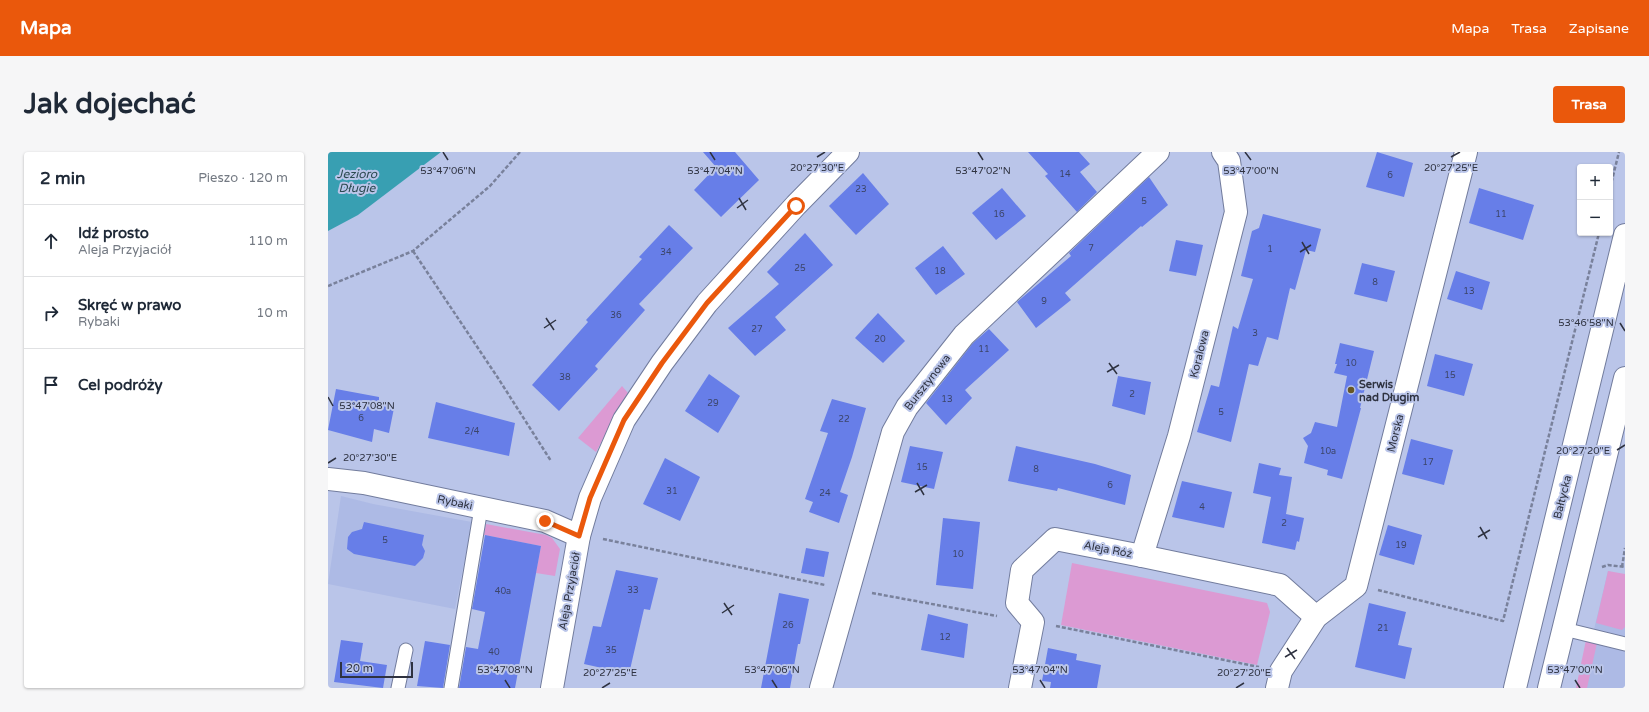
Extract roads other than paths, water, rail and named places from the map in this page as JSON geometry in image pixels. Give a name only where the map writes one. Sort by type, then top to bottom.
[{"type":"street","name":"Aleja Przyjaciół","points":[[552,688],[588,537],[590,498],[624,420],[662,363],[707,303],[848,152]]},
{"type":"street","name":"Bursztynowa","points":[[821,688],[893,432],[907,408],[964,335],[1158,152]]},
{"type":"street","name":"Koralowa","points":[[1142,556],[1178,436],[1236,212],[1229,161],[1224,152]]},
{"type":"street","name":"Morska","points":[[1279,679],[1316,617],[1356,586],[1466,152]]},
{"type":"street","name":"Bałtycka","points":[[1515,688],[1625,235]]},
{"type":"street","points":[[1549,688],[1625,378]]},
{"type":"street","name":"Rybaki","points":[[328,479],[364,483],[545,521],[588,537]]},
{"type":"street","name":"Aleja Róż","points":[[1020,688],[1032,622],[1017,603],[1022,570],[1055,539],[1280,585],[1316,617]]},
{"type":"lane","points":[[451,688],[481,508]]},
{"type":"lane","points":[[1564,629],[1625,644]]},
{"type":"lane","points":[[398,688],[406,650]]},
{"type":"water","name":"Jezioro Długie","points":[[328,152],[441,152],[358,215],[328,231]]},
{"type":"place","name":"Serwis nad Długim","points":[[1351,390]]}]
